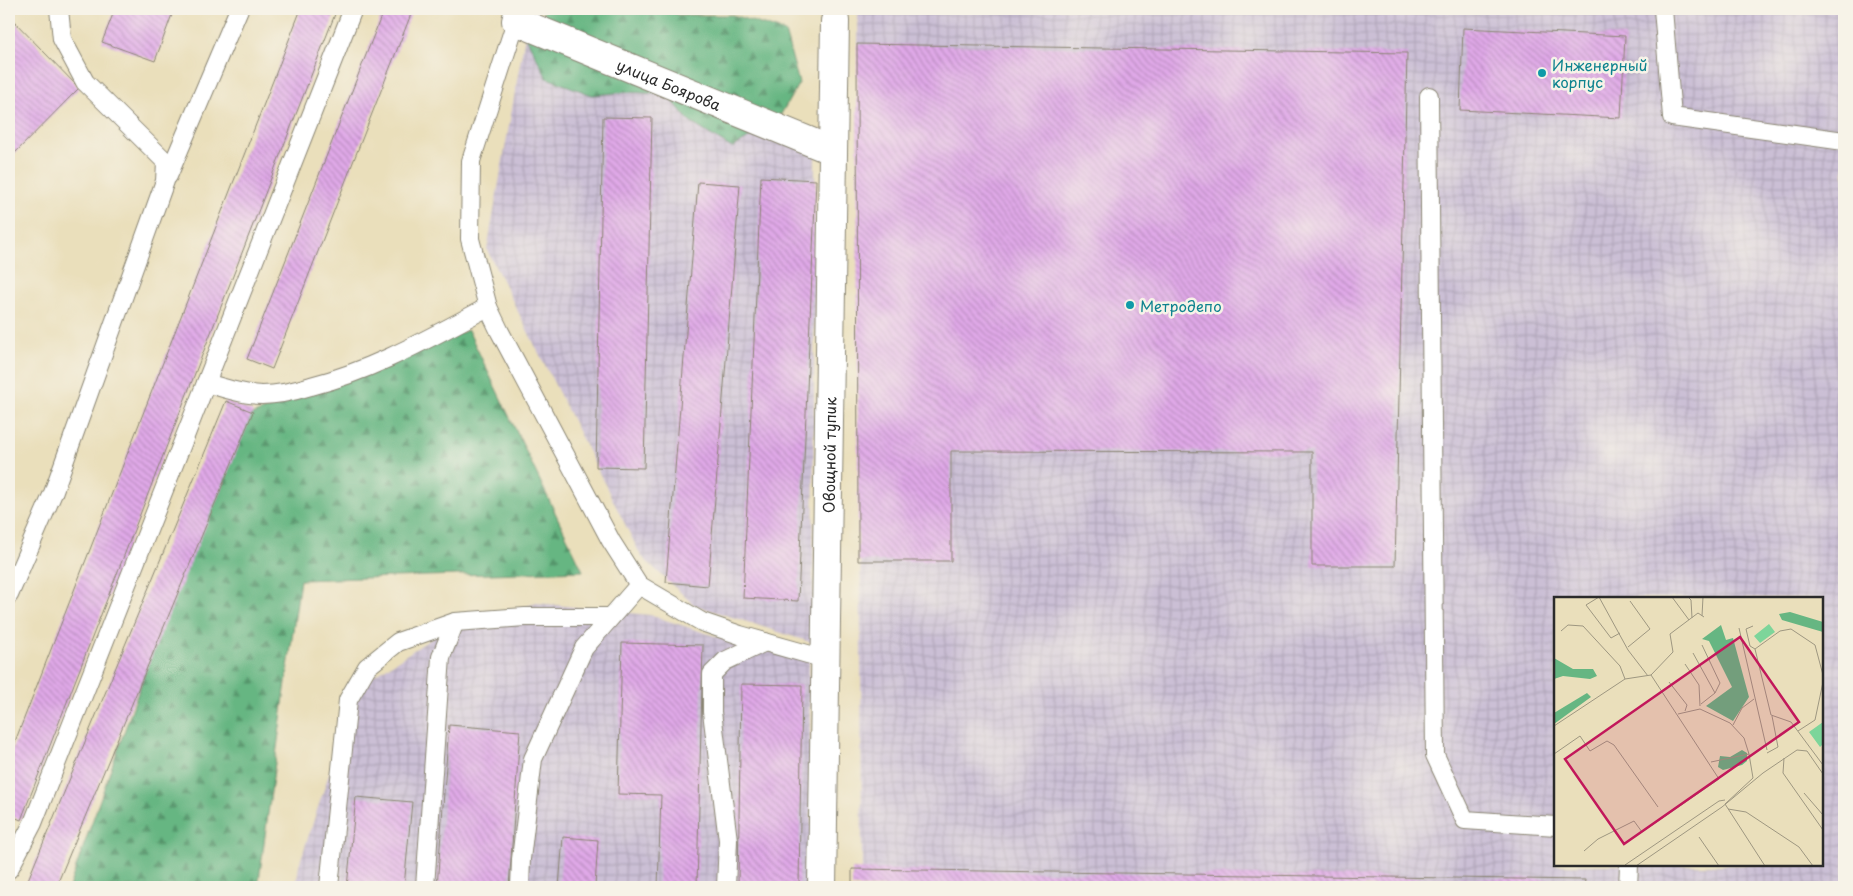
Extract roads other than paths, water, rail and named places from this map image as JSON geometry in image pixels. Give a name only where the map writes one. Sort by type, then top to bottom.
[{"type":"street","name":"улица Боярова","points":[[518,15],[833,151]]},
{"type":"street","name":"Овощной тупик","points":[[822,887],[833,151],[840,15]]},
{"type":"lane","points":[[9,595],[54,493],[165,181],[166,162],[85,82],[62,39],[59,9]]},
{"type":"lane","points":[[162,189],[239,9]]},
{"type":"lane","points":[[9,869],[33,823],[354,9]]},
{"type":"lane","points":[[1663,9],[1672,117],[1844,141]]},
{"type":"lane","points":[[518,15],[471,161],[470,239],[488,307],[606,532],[639,585],[702,622],[825,659]]},
{"type":"lane","points":[[1430,96],[1435,755],[1465,820],[1554,826]]},
{"type":"lane","points":[[206,383],[238,392],[262,395],[286,393],[322,384],[339,379],[407,350],[488,307]]},
{"type":"lane","points":[[520,887],[521,859],[533,759],[584,648],[639,585]]},
{"type":"lane","points":[[329,887],[348,700],[367,667],[398,642],[455,622],[525,617],[611,617]]},
{"type":"lane","points":[[425,887],[441,657],[455,622]]},
{"type":"lane","points":[[726,887],[728,840],[712,712],[712,674],[726,661],[764,642]]},
{"type":"lane","points":[[1628,887],[1629,866]]},
{"type":"place","name":"Инженерный корпус","points":[[1542,73]]},
{"type":"place","name":"Метродепо","points":[[1130,305]]}]
